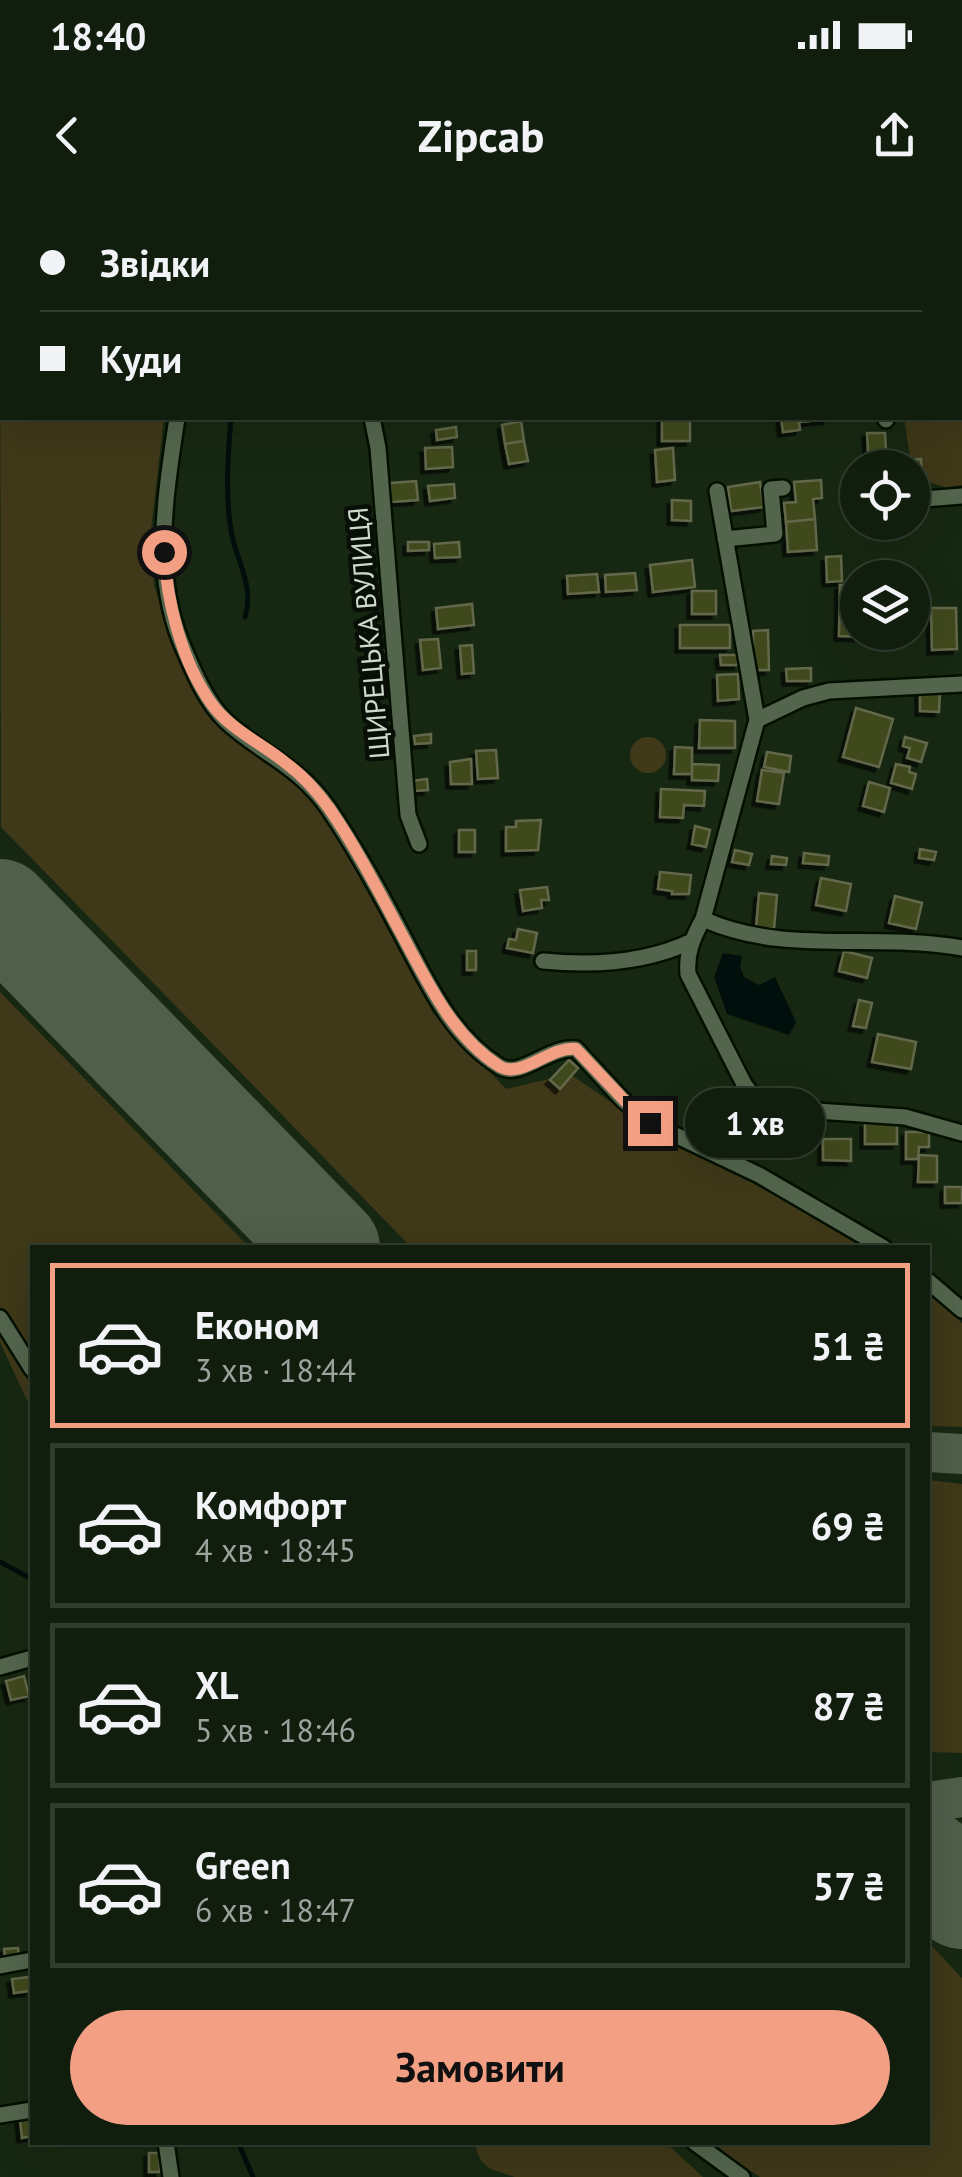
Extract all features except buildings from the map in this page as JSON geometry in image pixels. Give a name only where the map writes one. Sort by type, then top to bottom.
[{"type":"street","points":[[177,420],[162,524],[166,579],[180,639],[209,701],[227,722],[289,764],[328,807],[438,1001],[467,1039],[500,1068],[510,1071],[564,1048],[576,1049],[650,1123],[776,1184],[879,1245]]},
{"type":"street","name":"ЩИРЕЦЬКА ВУЛИЦЯ","points":[[372,420],[378,448],[408,815],[418,844]]},
{"type":"street","points":[[725,539],[774,534],[771,489],[783,488]]},
{"type":"street","points":[[717,491],[757,720],[703,918],[692,941],[688,974],[744,1084],[758,1102],[773,1108],[905,1117],[962,1133]]},
{"type":"street","points":[[930,499],[962,496]]},
{"type":"street","points":[[757,720],[803,698],[829,691],[962,684]]},
{"type":"street","points":[[703,918],[724,928],[781,938],[959,947],[962,927]]},
{"type":"street","points":[[543,961],[618,962],[675,949],[692,941]]},
{"type":"street","points":[[930,1283],[962,1310]]},
{"type":"street","points":[[0,1318],[30,1367]]},
{"type":"street","points":[[0,1666],[30,1658]]},
{"type":"street","points":[[0,1966],[30,1960]]},
{"type":"street","points":[[0,2116],[30,2110]]},
{"type":"street","points":[[166,2145],[171,2177]]},
{"type":"street","points":[[698,2145],[742,2177]]},
{"type":"shaded area","points":[[0,420],[164,420],[151,530],[154,585],[173,642],[200,700],[226,727],[257,746],[313,799],[328,819],[433,1013],[506,1089],[570,1074],[654,1132],[763,1185],[867,1245],[409,1245],[1,827]]},
{"type":"shaded area","points":[[904,420],[962,420],[962,485],[946,488],[930,482],[930,450],[909,450]]},
{"type":"shaded area","points":[[648,737],[660,743],[666,755],[660,767],[648,773],[636,767],[630,755],[636,743]]},
{"type":"shaded area","points":[[723,953],[742,956],[744,977],[759,985],[775,977],[796,1022],[789,1035],[727,1014],[714,977]]},
{"type":"shaded area","points":[[0,992],[247,1245],[30,1245],[30,1354],[0,1310]]},
{"type":"shaded area","points":[[930,1295],[962,1323],[962,1427],[930,1426]]},
{"type":"shaded area","points":[[0,1326],[30,1385],[30,1407],[0,1342]]},
{"type":"shaded area","points":[[930,1480],[962,1484],[962,1753],[930,1752]]},
{"type":"shaded area","points":[[930,1944],[962,1978],[962,2177],[760,2177],[710,2145],[930,2145]]},
{"type":"shaded area","points":[[475,2145],[668,2145],[703,2177],[515,2177],[493,2170]]},
{"type":"waterway","points":[[231,420],[228,503],[231,531],[248,595],[245,617]]},
{"type":"waterway","points":[[0,1562],[30,1578]]},
{"type":"waterway","points":[[239,2145],[253,2177]]},
{"type":"taxiway","points":[[930,1452],[962,1454]]},
{"type":"taxiway","points":[[930,1802],[962,1797]]},
{"type":"runway","points":[[0,910],[326,1245]]},
{"type":"runway","points":[[930,1864],[962,1898]]},
{"type":"route","points":[[164,552],[180,639],[209,701],[227,722],[289,764],[328,807],[438,1001],[467,1039],[500,1068],[510,1071],[524,1068],[548,1053],[576,1049],[650,1123]]}]
